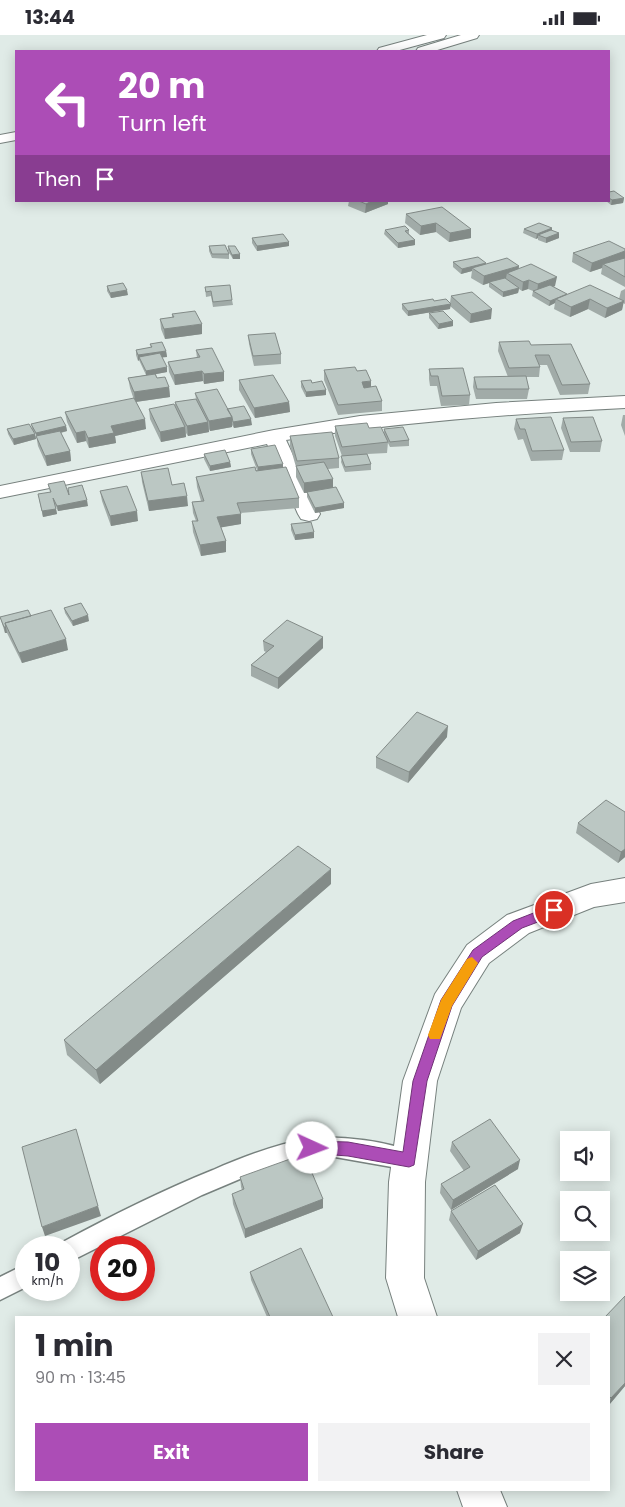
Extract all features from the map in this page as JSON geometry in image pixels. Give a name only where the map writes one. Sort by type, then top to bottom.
[{"type":"main road","points":[[387,50],[440,35]]},
{"type":"main road","points":[[424,50],[473,35]]},
{"type":"main road","points":[[0,129],[15,126]]},
{"type":"main road","points":[[0,139],[15,136]]},
{"type":"main road","points":[[0,492],[274,436],[360,422],[496,409],[625,402]]},
{"type":"main road","points":[[274,436],[309,514]]},
{"type":"main road","points":[[417,1316],[405,1278],[404,1224],[409,1160],[420,1081],[446,1004],[478,954],[518,924],[591,896],[625,890]]},
{"type":"main road","points":[[478,1491],[485,1507]]},
{"type":"lane","points":[[80,1245],[172,1198],[244,1167],[284,1153],[312,1148],[348,1149],[409,1160]]},
{"type":"lane","points":[[0,1289],[15,1281]]},
{"type":"building","points":[[614,191],[624,198],[612,200],[610,199],[610,192]]},
{"type":"building","points":[[442,207],[471,229],[450,233],[436,223],[421,226],[406,214]]},
{"type":"building","points":[[539,223],[552,228],[537,234],[524,229]]},
{"type":"building","points":[[405,226],[409,230],[405,231],[415,240],[398,243],[385,230]]},
{"type":"building","points":[[551,230],[559,233],[546,238],[538,235]]},
{"type":"building","points":[[283,234],[289,242],[257,246],[252,238]]},
{"type":"building","points":[[609,241],[625,249],[625,251],[592,263],[573,253]]},
{"type":"building","points":[[225,245],[229,254],[212,254],[209,246]]},
{"type":"building","points":[[228,246],[235,246],[240,254],[232,255]]},
{"type":"building","points":[[478,257],[486,263],[462,269],[453,262]]},
{"type":"building","points":[[507,258],[519,266],[484,276],[472,268]]},
{"type":"building","points":[[625,258],[625,277],[603,264]]},
{"type":"building","points":[[531,264],[557,277],[538,284],[529,280],[523,282],[507,273]]},
{"type":"building","points":[[505,278],[519,288],[503,292],[489,282]]},
{"type":"building","points":[[123,283],[127,290],[110,293],[107,286]]},
{"type":"building","points":[[230,285],[232,300],[213,302],[211,291],[206,292],[205,287]]},
{"type":"building","points":[[550,285],[567,294],[550,301],[533,291]]},
{"type":"building","points":[[590,285],[624,301],[607,308],[590,299],[571,307],[556,299]]},
{"type":"building","points":[[472,292],[492,309],[471,314],[451,296]]},
{"type":"building","points":[[433,299],[434,301],[446,299],[451,304],[408,311],[402,304]]},
{"type":"building","points":[[195,311],[202,324],[164,329],[160,319],[174,317],[172,314]]},
{"type":"building","points":[[443,311],[453,321],[439,324],[429,313]]},
{"type":"building","points":[[275,333],[281,354],[253,356],[248,335]]},
{"type":"building","points":[[529,341],[531,345],[571,344],[590,384],[562,385],[549,355],[535,355],[540,367],[509,368],[499,342]]},
{"type":"building","points":[[162,342],[166,351],[138,355],[136,350],[152,347],[150,344]]},
{"type":"building","points":[[212,348],[224,372],[204,374],[202,371],[174,375],[168,362],[200,357],[196,350]]},
{"type":"building","points":[[160,353],[167,367],[146,371],[139,357]]},
{"type":"building","points":[[355,367],[357,371],[366,370],[371,381],[362,382],[364,388],[376,386],[382,401],[338,405],[324,370]]},
{"type":"building","points":[[463,368],[470,395],[442,396],[438,376],[431,376],[429,369]]},
{"type":"building","points":[[155,374],[157,378],[165,377],[169,387],[134,392],[128,378]]},
{"type":"building","points":[[273,375],[289,402],[254,408],[239,380]]},
{"type":"building","points":[[526,376],[529,389],[477,389],[474,377]]},
{"type":"building","points":[[311,380],[312,383],[322,381],[326,390],[306,392],[301,381]]},
{"type":"building","points":[[217,389],[232,417],[209,421],[195,393]]},
{"type":"building","points":[[134,398],[145,419],[111,426],[114,433],[88,438],[85,431],[76,433],[65,412]]},
{"type":"building","points":[[196,399],[208,422],[187,426],[175,402]]},
{"type":"building","points":[[174,404],[185,427],[160,432],[149,409]]},
{"type":"building","points":[[244,406],[251,419],[233,422],[227,409]]},
{"type":"building","points":[[61,417],[66,426],[36,433],[31,424]]},
{"type":"building","points":[[551,417],[564,450],[532,451],[525,429],[520,429],[516,419]]},
{"type":"building","points":[[593,417],[602,441],[571,442],[563,418]]},
{"type":"building","points":[[367,423],[369,428],[381,427],[388,442],[342,447],[335,426]]},
{"type":"building","points":[[29,424],[35,434],[13,439],[7,429]]},
{"type":"building","points":[[403,427],[409,440],[390,442],[384,429]]},
{"type":"building","points":[[60,431],[70,451],[45,456],[36,436]]},
{"type":"building","points":[[332,432],[339,458],[297,461],[290,436]]},
{"type":"building","points":[[275,445],[283,464],[258,467],[251,449]]},
{"type":"building","points":[[225,450],[230,462],[210,466],[204,454]]},
{"type":"building","points":[[367,454],[371,464],[345,467],[341,456]]},
{"type":"building","points":[[324,462],[333,479],[304,483],[296,466]]},
{"type":"building","points":[[255,467],[256,471],[286,467],[299,498],[237,503],[241,514],[217,517],[226,541],[200,545],[192,521],[198,521],[192,502],[204,501],[196,477]]},
{"type":"building","points":[[168,468],[172,485],[184,483],[187,496],[148,501],[141,472]]},
{"type":"building","points":[[64,481],[69,495],[68,488],[82,485],[87,500],[57,506],[53,498],[56,509],[42,511],[38,494],[51,492],[48,484]]},
{"type":"building","points":[[127,486],[137,511],[110,516],[100,491]]},
{"type":"building","points":[[336,487],[344,503],[315,508],[307,492]]},
{"type":"building","points":[[311,522],[314,532],[295,535],[291,524]]},
{"type":"building","points":[[81,603],[88,615],[72,621],[64,608]]},
{"type":"building","points":[[28,610],[31,616],[5,623],[6,627],[4,627],[0,617]]},
{"type":"building","points":[[51,610],[66,639],[19,653],[5,623]]},
{"type":"building","points":[[287,620],[323,637],[278,678],[251,665],[274,646],[263,641]]},
{"type":"building","points":[[417,712],[448,726],[409,772],[376,757]]},
{"type":"building","points":[[606,800],[625,812],[625,849],[621,852],[578,823]]},
{"type":"building","points":[[298,846],[331,869],[96,1070],[64,1040]]},
{"type":"building","points":[[490,1119],[520,1160],[453,1200],[441,1184],[470,1167],[452,1142]]},
{"type":"building","points":[[76,1129],[98,1206],[42,1227],[22,1147]]},
{"type":"building","points":[[304,1154],[323,1199],[245,1229],[232,1194],[244,1189],[240,1177]]},
{"type":"building","points":[[495,1185],[523,1224],[478,1251],[451,1211]]},
{"type":"building","points":[[301,1248],[333,1316],[270,1316],[250,1272]]},
{"type":"building","points":[[625,1296],[625,1383],[611,1398],[610,1316],[606,1316]]},
{"type":"slow traffic","points":[[435,1035],[446,1004],[472,963]]},
{"type":"route","points":[[312,1148],[348,1149],[409,1160],[420,1081],[446,1004],[478,954],[518,924],[554,910]]}]
